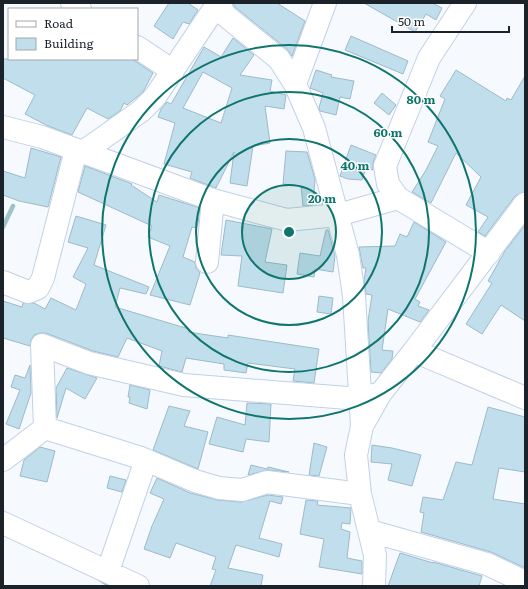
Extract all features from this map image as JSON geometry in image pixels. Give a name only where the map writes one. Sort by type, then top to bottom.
[{"type":"street","points":[[3,282],[28,292],[38,288],[43,278],[79,151],[141,111],[155,98],[218,3]]},
{"type":"street","points":[[221,3],[220,8],[226,16],[279,59],[295,84],[314,128],[338,215],[348,255],[370,396],[356,455],[360,494],[375,555],[374,586]]},
{"type":"street","points":[[295,84],[325,3]]},
{"type":"street","points":[[465,3],[429,58],[385,166],[388,184],[398,198],[489,253]]},
{"type":"street","points":[[138,48],[173,71]]},
{"type":"street","points":[[3,127],[42,137],[213,200],[287,220],[338,215],[398,198]]},
{"type":"street","points":[[207,262],[213,200]]},
{"type":"street","points":[[45,428],[42,345],[89,363],[184,385],[370,396],[414,351],[525,204]]},
{"type":"street","points":[[414,351],[525,398]]},
{"type":"street","points":[[45,428],[146,460],[195,481],[219,488],[242,490],[266,482],[360,494]]},
{"type":"street","points":[[3,460],[45,428]]},
{"type":"street","points":[[108,571],[146,460]]},
{"type":"street","points":[[3,523],[138,586]]},
{"type":"street","points":[[370,531],[487,564],[525,582]]},
{"type":"building","points":[[169,3],[188,3],[198,10],[189,24],[183,22],[173,39],[154,26]]},
{"type":"building","points":[[233,3],[277,3],[305,21],[292,56],[287,49],[235,7]]},
{"type":"building","points":[[364,3],[432,3],[442,8],[436,20],[426,14],[415,32]]},
{"type":"building","points":[[351,36],[408,61],[403,74],[345,50]]},
{"type":"building","points":[[233,38],[254,55],[240,75],[272,80],[270,91],[286,95],[284,109],[265,106],[270,143],[253,146],[247,186],[230,183],[234,152],[216,188],[190,178],[192,172],[164,164],[175,123],[158,117],[161,109],[167,102],[171,104],[204,47],[221,57]],"holes":[[[203,72],[232,88],[221,123],[183,108]]]},
{"type":"building","points":[[3,59],[134,60],[153,73],[143,92],[127,105],[124,103],[120,111],[108,119],[87,108],[72,135],[46,125],[25,114],[35,95],[3,78]]},
{"type":"building","points":[[316,70],[332,75],[331,77],[354,81],[350,99],[340,97],[336,115],[320,111],[319,108],[323,93],[310,88]]},
{"type":"building","points":[[456,70],[506,101],[507,98],[511,100],[525,76],[525,192],[515,196],[485,236],[478,232],[488,217],[466,205],[481,177],[456,153],[431,203],[412,192],[426,170],[438,146],[428,142],[445,99],[440,96]]},
{"type":"building","points":[[382,93],[396,105],[389,115],[374,103]]},
{"type":"building","points":[[351,145],[376,155],[373,162],[373,170],[366,168],[362,180],[348,179],[340,176]]},
{"type":"building","points":[[31,148],[61,157],[48,207],[19,201],[3,195],[3,171],[25,178]]},
{"type":"building","points":[[286,151],[307,152],[315,179],[313,205],[303,206],[301,186],[283,184]]},
{"type":"building","points":[[85,166],[132,184],[131,185],[157,202],[159,195],[200,208],[198,224],[196,228],[192,227],[183,257],[195,262],[196,268],[200,273],[190,305],[150,295],[170,246],[148,237],[152,226],[78,192]]},
{"type":"building","points":[[76,216],[106,225],[94,265],[149,287],[146,294],[120,288],[115,307],[189,329],[188,332],[228,338],[228,335],[319,349],[314,383],[293,381],[295,369],[248,363],[246,373],[224,370],[224,364],[186,358],[182,372],[159,366],[162,351],[127,338],[118,357],[93,351],[46,333],[34,335],[30,346],[3,338],[3,301],[22,307],[23,303],[34,303],[45,309],[51,298],[76,310],[86,284],[73,277],[88,248],[68,242]]},
{"type":"building","points":[[226,220],[272,229],[265,262],[287,265],[283,293],[238,286],[242,256],[221,255]]},
{"type":"building","points":[[414,222],[446,242],[415,299],[420,302],[418,306],[429,310],[420,322],[388,309],[382,350],[393,351],[392,359],[381,373],[371,372],[368,321],[372,295],[366,294],[364,281],[366,268],[363,268],[359,247],[395,246],[400,234],[407,237]]},
{"type":"building","points":[[525,225],[525,321],[501,305],[482,334],[466,324],[492,283],[488,281],[505,251]]},
{"type":"building","points":[[326,230],[328,230],[335,256],[333,272],[315,269],[314,277],[297,274],[300,253],[320,256]]},
{"type":"building","points":[[319,296],[333,298],[331,314],[317,312]]},
{"type":"building","points":[[30,365],[31,393],[19,429],[6,424],[20,390],[11,387],[15,375],[25,378]]},
{"type":"building","points":[[67,368],[97,378],[85,399],[66,388],[57,418],[56,388]]},
{"type":"building","points":[[130,385],[150,390],[147,409],[129,403],[130,397],[128,397]]},
{"type":"building","points":[[247,403],[271,404],[269,442],[246,439],[243,452],[209,444],[217,417],[245,425]]},
{"type":"building","points":[[169,406],[190,411],[184,426],[208,432],[198,469],[153,450]]},
{"type":"building","points":[[488,407],[525,417],[525,472],[499,468],[493,499],[525,504],[525,568],[491,552],[421,532],[424,513],[420,512],[423,497],[443,500],[456,462],[472,465]]},
{"type":"building","points":[[314,443],[327,447],[319,476],[309,475]]},
{"type":"building","points":[[372,445],[421,455],[412,486],[388,480],[392,464],[371,462]]},
{"type":"building","points":[[40,447],[55,451],[47,482],[20,476],[24,460]]},
{"type":"building","points":[[251,465],[289,472],[268,470],[248,475]]},
{"type":"building","points":[[110,476],[126,480],[122,492],[107,488]]},
{"type":"building","points":[[157,478],[190,493],[218,500],[241,502],[268,495],[283,497],[281,504],[270,501],[259,538],[282,544],[279,557],[236,545],[228,568],[263,575],[261,586],[210,586],[216,570],[212,569],[216,557],[176,543],[170,558],[144,549],[164,499],[150,493]]},
{"type":"building","points":[[306,500],[318,501],[317,505],[351,508],[350,524],[342,523],[341,529],[350,532],[347,558],[362,561],[362,574],[319,567],[324,539],[300,534]]},
{"type":"building","points":[[400,553],[482,576],[479,586],[388,586]]},
{"type":"waterway","points":[[3,227],[13,206]]},
{"type":"waterway","points":[[101,580],[110,586]]}]
